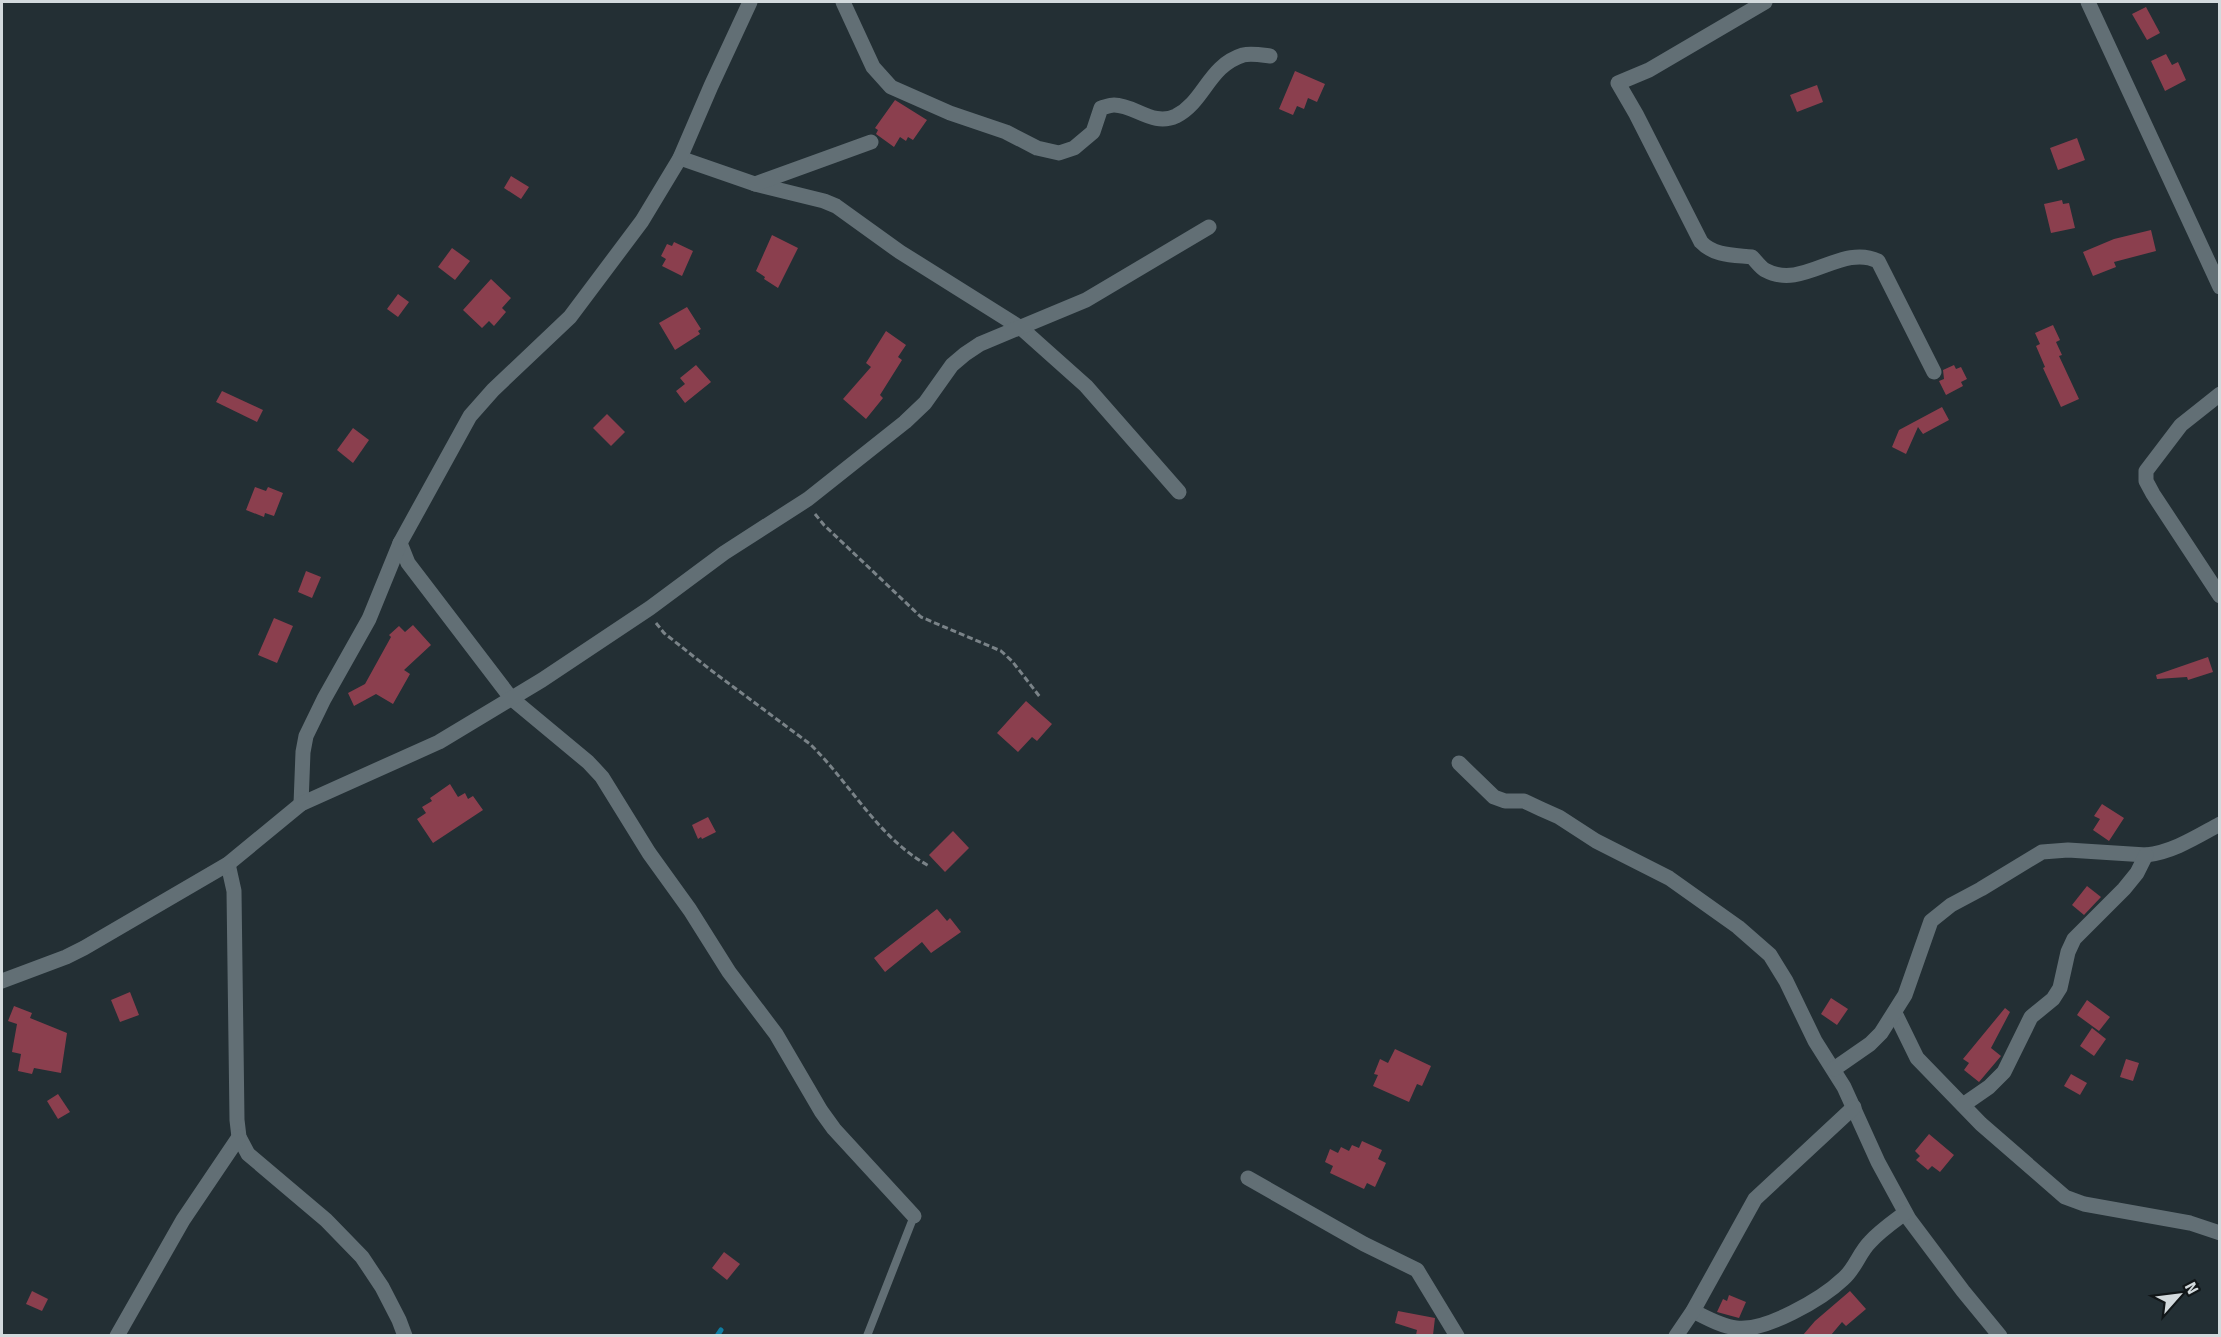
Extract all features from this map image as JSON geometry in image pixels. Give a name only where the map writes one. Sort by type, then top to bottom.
[{"type":"street","points":[[301,804],[303,752],[306,736],[369,619],[400,543],[470,416],[493,390],[570,317],[642,221],[681,158],[750,2]]},
{"type":"street","points":[[843,2],[873,66],[891,87],[950,113],[1006,132],[1037,148],[1059,153],[1074,148],[1093,132],[1101,108],[1115,105],[1154,119],[1175,117],[1195,101],[1212,76],[1225,63],[1245,54],[1270,56]]},
{"type":"street","points":[[1765,2],[1649,70],[1618,83],[1701,242],[1707,248],[1720,253],[1752,257],[1764,270],[1781,275],[1803,273],[1853,256],[1868,256],[1878,261],[1934,372]]},
{"type":"street","points":[[2088,2],[2220,286]]},
{"type":"street","points":[[755,184],[871,142]]},
{"type":"street","points":[[681,158],[755,184],[836,206],[900,252],[1021,328],[1086,386],[1179,492]]},
{"type":"street","points":[[2,981],[84,948],[228,864],[301,804],[439,742],[542,680],[650,608],[724,553],[808,499],[918,409],[952,365],[965,354],[980,344],[1086,300],[1209,227]]},
{"type":"street","points":[[2220,394],[2181,425],[2146,471],[2146,481],[2153,494],[2220,596]]},
{"type":"street","points":[[400,543],[412,570],[511,698],[588,762],[602,777],[729,972],[776,1034],[821,1111],[834,1129],[914,1216]]},
{"type":"street","points":[[1459,763],[1494,797],[1505,801],[1524,801],[1559,817],[1596,841],[1669,878],[1738,927],[1770,955],[1777,964],[1815,1041],[1834,1069],[1854,1107],[1878,1162],[1905,1213],[2000,1335]]},
{"type":"street","points":[[1834,1069],[1870,1044],[1881,1033],[1905,994],[1931,921],[1951,905],[2042,852],[2090,850],[2157,854],[2180,846],[2220,824]]},
{"type":"street","points":[[1963,1105],[1989,1087],[2004,1072],[2031,1017],[2053,999],[2060,988],[2070,946],[2124,889],[2137,873],[2146,855]]},
{"type":"street","points":[[228,864],[234,891],[239,1137],[248,1154],[258,1165],[326,1220],[362,1257],[382,1287],[405,1335]]},
{"type":"street","points":[[1895,1013],[1917,1059],[1998,1140],[2065,1197],[2084,1204],[2190,1223],[2220,1233]]},
{"type":"street","points":[[1676,1335],[1693,1311],[1755,1199],[1854,1107]]},
{"type":"street","points":[[117,1335],[183,1221],[239,1137]]},
{"type":"street","points":[[1248,1179],[1364,1244],[1417,1270],[1457,1335]]},
{"type":"street","points":[[1693,1311],[1736,1328],[1749,1329],[1769,1324],[1834,1287],[1852,1270],[1869,1242],[1905,1213]]},
{"type":"lane","points":[[867,1335],[914,1216]]},
{"type":"path","points":[[808,499],[811,510],[824,525],[921,617],[1001,651],[1012,661],[1040,697]]},
{"type":"path","points":[[650,608],[654,622],[664,633],[711,671],[810,744],[860,804],[908,854],[929,866]]},
{"type":"building","points":[[2146,7],[2160,33],[2147,40],[2132,14]]},
{"type":"building","points":[[2166,54],[2172,65],[2178,62],[2186,80],[2165,91],[2151,61]]},
{"type":"building","points":[[1295,71],[1325,84],[1317,102],[1308,98],[1304,109],[1297,106],[1293,115],[1279,109]]},
{"type":"building","points":[[1817,85],[1823,102],[1797,112],[1790,95]]},
{"type":"building","points":[[895,100],[927,120],[913,140],[908,137],[906,141],[900,137],[894,147],[876,134],[878,130],[875,128]]},
{"type":"building","points":[[2077,138],[2085,160],[2058,170],[2050,148]]},
{"type":"building","points":[[511,176],[529,187],[521,199],[504,188]]},
{"type":"building","points":[[2062,200],[2063,204],[2069,203],[2075,228],[2051,233],[2044,204]]},
{"type":"building","points":[[2151,230],[2156,251],[2114,262],[2116,267],[2093,276],[2083,252],[2114,239]]},
{"type":"building","points":[[772,235],[798,248],[778,288],[756,271]]},
{"type":"building","points":[[674,242],[693,251],[682,276],[662,266],[666,259],[661,256],[667,244],[672,246]]},
{"type":"building","points":[[452,248],[470,261],[455,280],[438,267]]},
{"type":"building","points":[[491,279],[511,298],[502,308],[506,312],[494,326],[489,321],[482,328],[463,310]]},
{"type":"building","points":[[398,294],[409,302],[398,317],[387,309]]},
{"type":"building","points":[[687,307],[701,329],[698,331],[700,334],[675,350],[659,323]]},
{"type":"building","points":[[2053,325],[2060,340],[2056,342],[2062,355],[2059,356],[2079,399],[2061,407],[2043,368],[2045,367],[2036,346],[2040,344],[2035,333]]},
{"type":"building","points":[[886,331],[906,345],[898,357],[902,360],[880,395],[883,398],[866,419],[843,399],[871,367],[866,363]]},
{"type":"building","points":[[696,365],[711,382],[685,403],[676,391],[685,384],[680,378]]},
{"type":"building","points":[[1954,365],[1956,369],[1961,367],[1967,379],[1961,382],[1963,386],[1946,395],[1939,381],[1944,379],[1943,370]]},
{"type":"building","points":[[222,391],[263,410],[257,422],[216,402]]},
{"type":"building","points":[[1942,407],[1949,420],[1923,434],[1918,427],[1906,454],[1892,447],[1899,430]]},
{"type":"building","points":[[607,414],[625,432],[611,446],[593,428]]},
{"type":"building","points":[[353,428],[369,440],[353,463],[337,450]]},
{"type":"building","points":[[255,487],[266,491],[268,487],[283,493],[274,516],[265,513],[264,517],[246,510]]},
{"type":"building","points":[[306,571],[321,577],[312,598],[298,592]]},
{"type":"building","points":[[274,618],[293,626],[277,663],[258,655]]},
{"type":"building","points":[[413,625],[431,645],[404,670],[410,674],[393,704],[376,694],[354,706],[348,693],[365,684],[391,637],[389,635],[399,626],[405,632]]},
{"type":"building","points":[[2208,657],[2213,672],[2188,680],[2187,677],[2157,679],[2156,675]]},
{"type":"building","points":[[1026,701],[1052,724],[1037,741],[1032,737],[1018,752],[997,733]]},
{"type":"building","points":[[450,784],[458,797],[465,793],[468,799],[473,796],[483,810],[433,843],[417,819],[426,813],[422,807],[432,801],[430,798]]},
{"type":"building","points":[[2102,804],[2124,818],[2109,841],[2093,830],[2100,819],[2094,816]]},
{"type":"building","points":[[708,817],[716,832],[698,839],[692,825]]},
{"type":"building","points":[[953,831],[969,848],[945,872],[929,855]]},
{"type":"building","points":[[2087,886],[2101,897],[2084,915],[2072,905]]},
{"type":"building","points":[[937,909],[947,921],[950,918],[961,932],[931,953],[922,942],[885,972],[874,958]]},
{"type":"building","points":[[130,992],[139,1015],[120,1022],[111,1000]]},
{"type":"building","points":[[1831,998],[1848,1009],[1837,1025],[1821,1014]]},
{"type":"building","points":[[2087,1000],[2110,1017],[2099,1031],[2077,1015]]},
{"type":"building","points":[[14,1006],[32,1013],[30,1018],[67,1033],[61,1073],[34,1068],[32,1074],[18,1071],[21,1054],[12,1052],[17,1024],[8,1021]]},
{"type":"building","points":[[2005,1008],[2010,1012],[1991,1048],[2001,1056],[1979,1082],[1964,1070],[1969,1063],[1963,1059]]},
{"type":"building","points":[[2092,1028],[2106,1039],[2094,1056],[2080,1046]]},
{"type":"building","points":[[1395,1049],[1431,1066],[1422,1086],[1417,1084],[1409,1102],[1373,1086],[1378,1075],[1374,1074],[1380,1059],[1388,1063]]},
{"type":"building","points":[[2126,1059],[2139,1063],[2133,1081],[2120,1077]]},
{"type":"building","points":[[2071,1074],[2087,1083],[2080,1095],[2064,1086]]},
{"type":"building","points":[[58,1094],[70,1112],[58,1119],[47,1101]]},
{"type":"building","points":[[1929,1134],[1954,1155],[1940,1172],[1932,1166],[1928,1170],[1916,1160],[1920,1156],[1915,1151]]},
{"type":"building","points":[[1362,1141],[1382,1150],[1378,1159],[1386,1163],[1375,1187],[1367,1183],[1364,1189],[1330,1173],[1333,1166],[1325,1162],[1330,1149],[1338,1153],[1341,1147],[1349,1151],[1352,1145],[1359,1148]]},
{"type":"building","points":[[724,1252],[740,1264],[727,1280],[712,1268]]},
{"type":"building","points":[[32,1291],[48,1299],[42,1311],[26,1304]]},
{"type":"building","points":[[1850,1291],[1866,1309],[1846,1326],[1842,1322],[1831,1335],[1803,1335],[1815,1321]]},
{"type":"building","points":[[1729,1295],[1746,1302],[1739,1318],[1717,1312],[1723,1299],[1727,1301]]},
{"type":"building","points":[[1398,1311],[1435,1318],[1433,1335],[1416,1335],[1417,1330],[1395,1323]]},
{"type":"waterway","points":[[717,1336],[721,1330]]}]
